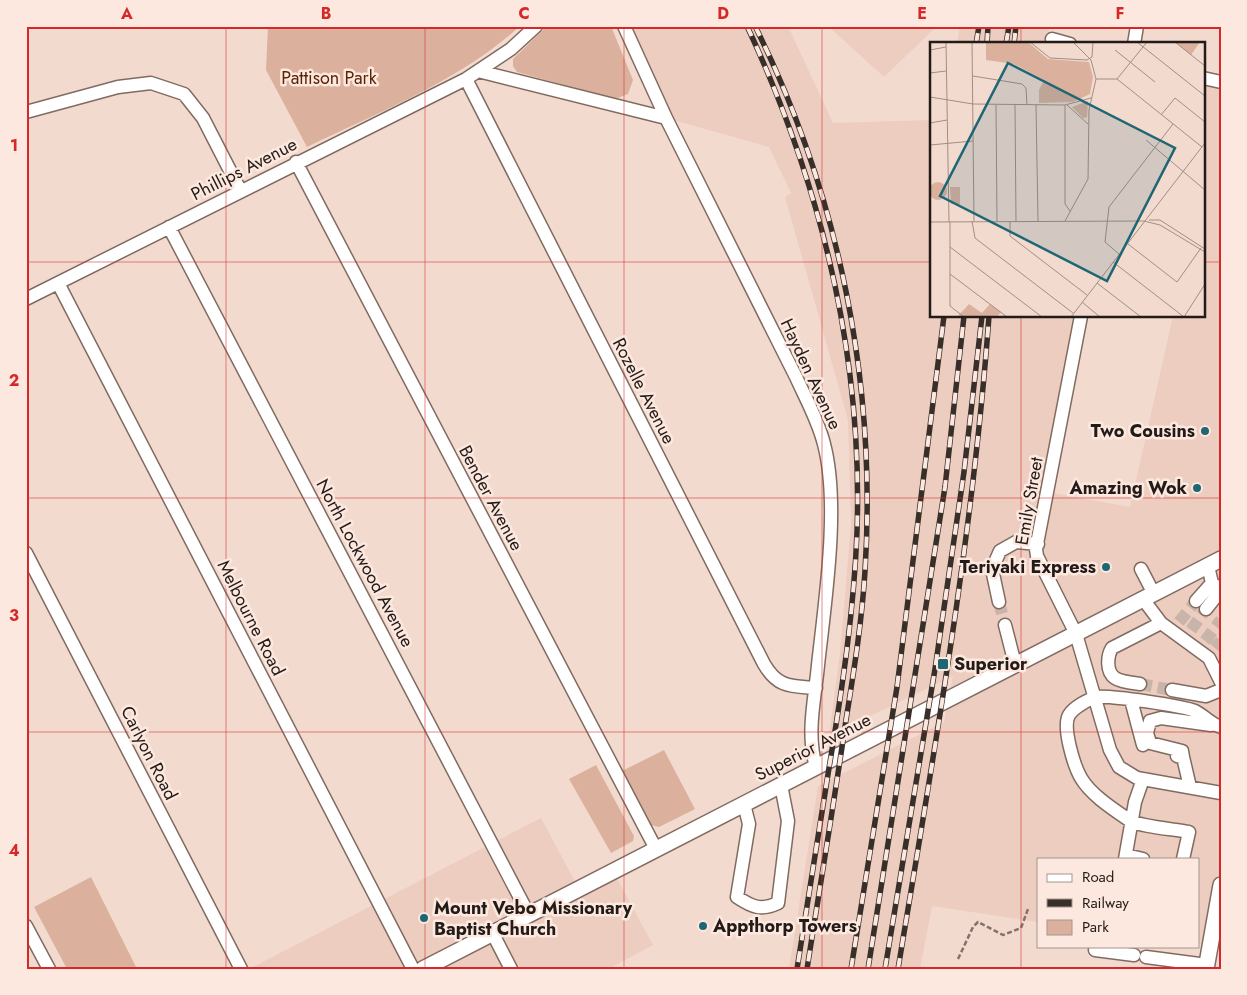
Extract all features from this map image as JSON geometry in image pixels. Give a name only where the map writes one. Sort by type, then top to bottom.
[{"type":"main road","name":"Superior Avenue","points":[[423,969],[1214,563]]},
{"type":"main road","points":[[1207,967],[1221,885]]},
{"type":"street","name":"Phillips Avenue","points":[[26,299],[296,162],[466,79],[511,49],[536,26]]},
{"type":"street","name":"Hayden Avenue","points":[[624,26],[666,118],[796,377],[814,415],[824,445],[831,515],[816,688],[810,727],[812,752],[816,767]]},
{"type":"street","points":[[1134,42],[1137,26]]},
{"type":"street","points":[[1052,39],[1063,42]]},
{"type":"street","points":[[478,72],[666,118]]},
{"type":"street","points":[[1204,78],[1221,82]]},
{"type":"street","name":"Rozelle Avenue","points":[[466,79],[764,664],[772,677],[778,682],[788,686],[816,688]]},
{"type":"street","points":[[26,112],[118,87],[151,83],[184,94],[203,118],[240,190]]},
{"type":"street","name":"Bender Avenue","points":[[296,162],[656,849]]},
{"type":"street","name":"North Lockwood Avenue","points":[[169,227],[529,914]]},
{"type":"street","name":"Melbourne Road","points":[[58,284],[413,969]]},
{"type":"street","name":"Emily Street","points":[[1081,318],[1037,556],[1076,634],[1110,750],[1119,767],[1128,774],[1143,779]]},
{"type":"street","points":[[999,602],[992,569],[1000,551],[1016,542],[1038,544]]},
{"type":"street","name":"Carlyon Road","points":[[26,553],[30,571],[241,969]]},
{"type":"street","points":[[1201,605],[1218,587],[1214,563]]},
{"type":"street","points":[[1141,569],[1149,596],[1161,623]]},
{"type":"street","points":[[1140,684],[1116,679],[1110,672],[1108,653],[1112,648],[1161,623],[1176,627],[1207,649],[1221,682]]},
{"type":"street","points":[[1005,625],[1015,664]]},
{"type":"street","points":[[1172,690],[1206,696],[1221,690]]},
{"type":"street","points":[[1184,858],[1189,832],[1131,821],[1097,796],[1081,778],[1073,757],[1068,732],[1068,717],[1074,709],[1096,697],[1111,696],[1195,711],[1217,726]]},
{"type":"street","points":[[1131,700],[1144,750],[1183,757]]},
{"type":"street","points":[[1190,787],[1182,751],[1150,743],[1147,733],[1150,721],[1162,718],[1217,726]]},
{"type":"street","points":[[1126,857],[1131,821],[1143,779],[1221,793]]},
{"type":"street","points":[[744,804],[749,824],[737,897],[747,904],[766,908],[778,903],[788,821],[781,785]]},
{"type":"street","points":[[26,926],[49,969]]},
{"type":"street","points":[[493,934],[511,969]]},
{"type":"street","points":[[1095,950],[1207,967]]},
{"type":"path","points":[[958,959],[973,927],[978,922],[1003,935],[1022,928],[1028,909]]},
{"type":"shaded area","points":[[624,26],[788,26],[833,123],[930,120],[930,318],[1081,318],[1048,492],[1130,507],[1173,318],[1204,318],[1204,78],[1221,82],[1221,885],[1210,946],[1200,944],[1200,858],[1037,858],[1037,922],[932,906],[920,969],[789,969],[818,786],[944,722],[953,676],[829,736],[840,653],[851,525],[848,420],[785,197],[791,193],[769,147],[666,118]]},
{"type":"shaded area","points":[[828,26],[937,26],[884,77]]},
{"type":"shaded area","points":[[960,26],[1050,26],[1046,42],[957,42]]},
{"type":"shaded area","points":[[541,818],[579,889],[613,871],[653,945],[608,969],[249,969]]},
{"type":"green space","name":"Pattison Park","points":[[268,26],[520,26],[497,46],[445,79],[390,108],[307,147],[266,70]]},
{"type":"green space","points":[[547,26],[611,26],[633,80],[628,94],[615,99],[517,72],[513,66],[513,59]]},
{"type":"green space","points":[[664,750],[695,809],[659,827],[650,825],[622,771]]},
{"type":"green space","points":[[596,765],[634,836],[633,841],[611,853],[569,779]]},
{"type":"green space","points":[[91,877],[137,969],[67,969],[34,907]]},
{"type":"tunnel","points":[[1179,622],[1196,601]]},
{"type":"tunnel","points":[[999,602],[1005,625]]},
{"type":"tunnel","points":[[1191,630],[1206,609]]},
{"type":"tunnel","points":[[1205,641],[1221,620]]},
{"type":"tunnel","points":[[1215,648],[1221,641]]},
{"type":"tunnel","points":[[1140,684],[1172,690]]},
{"type":"railway","points":[[747,26],[773,86],[796,147],[816,210],[832,273],[844,336],[853,401],[857,466],[857,532],[847,650],[797,969]]},
{"type":"railway","points":[[755,26],[784,90],[809,156],[830,223],[846,291],[858,361],[865,430],[867,501],[862,608],[807,969]]},
{"type":"railway","points":[[976,42],[979,26]]},
{"type":"railway","points":[[987,42],[988,26]]},
{"type":"railway","points":[[1006,42],[1009,26]]},
{"type":"railway","points":[[1014,42],[1016,26]]},
{"type":"railway","points":[[851,969],[897,687],[944,318]]},
{"type":"railway","points":[[868,969],[945,487],[964,318]]},
{"type":"railway","points":[[885,969],[935,669],[964,472],[982,318]]},
{"type":"railway","points":[[898,969],[963,562],[982,398],[989,318]]},
{"type":"place","name":"Two Cousins","points":[[1205,431]]},
{"type":"place","name":"Amazing Wok","points":[[1197,488]]},
{"type":"place","name":"Teriyaki Express","points":[[1106,567]]},
{"type":"place","name":"Superior","points":[[943,664]]},
{"type":"place","name":"Mount Vebo Missionary Baptist Church","points":[[424,918]]},
{"type":"place","name":"Appthorp Towers","points":[[703,926]]}]
